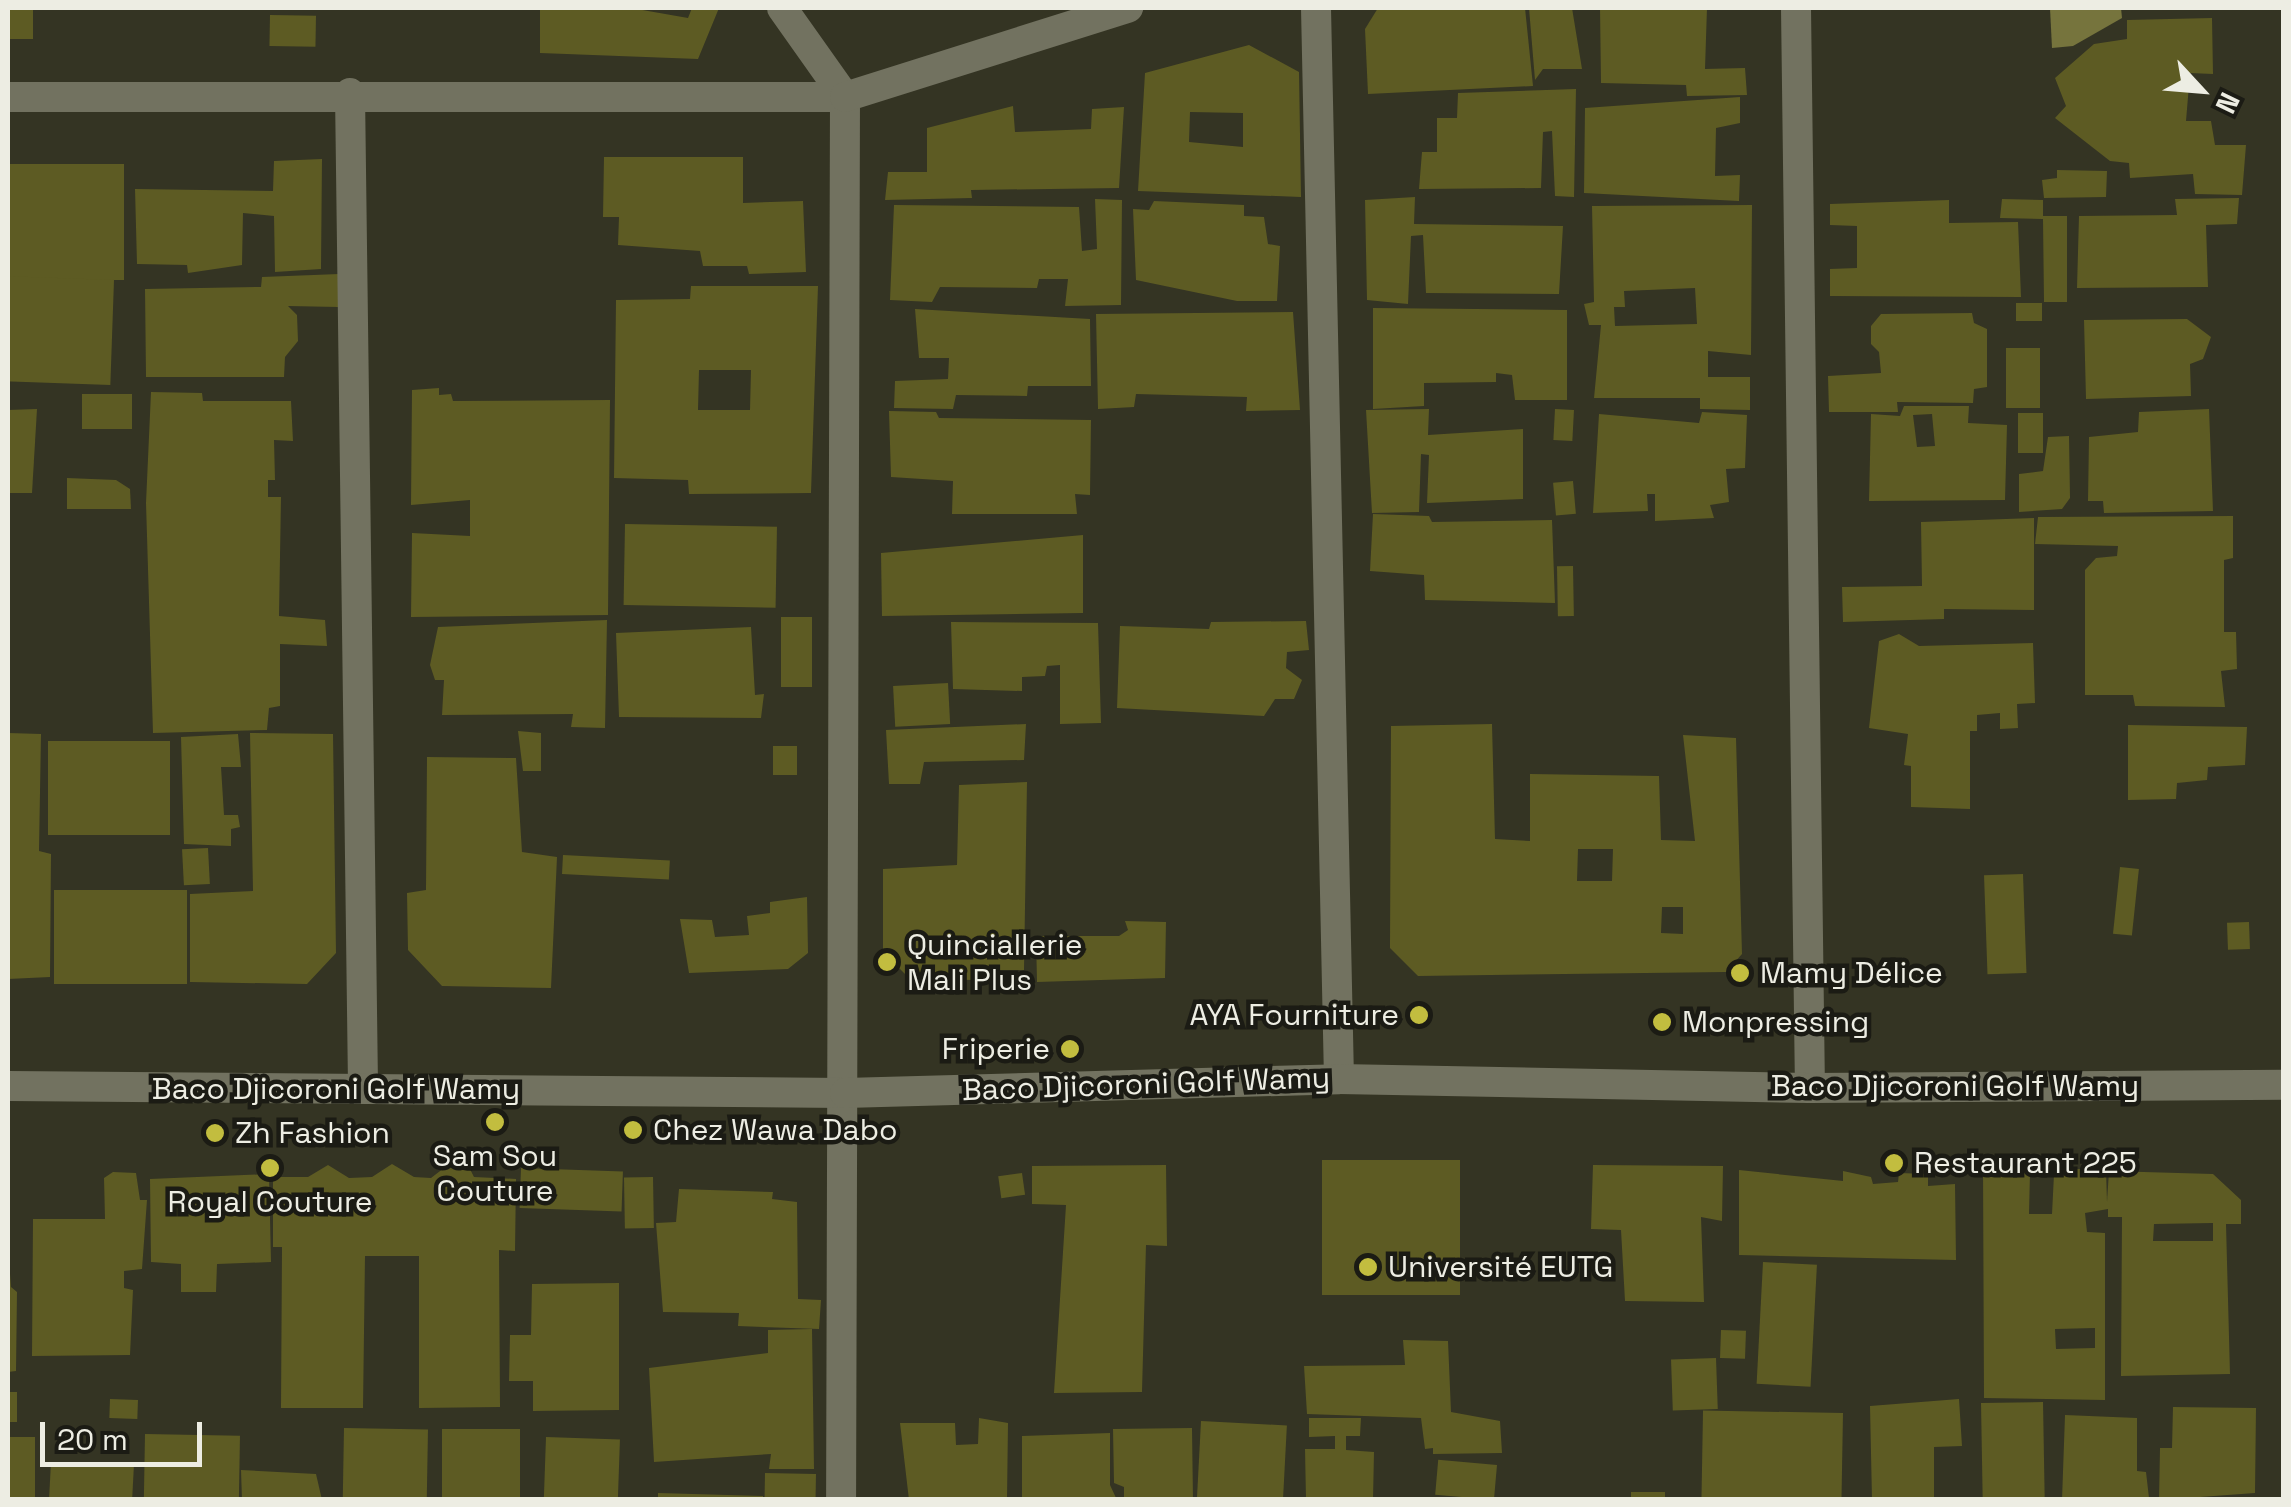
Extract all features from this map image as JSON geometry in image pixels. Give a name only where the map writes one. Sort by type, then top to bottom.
[{"type":"street","points":[[782,8],[845,98],[841,1500]]},
{"type":"street","points":[[8,97],[350,93],[845,98],[1128,8]]},
{"type":"street","points":[[1316,8],[1339,1078]]},
{"type":"street","points":[[1796,8],[1810,1088]]},
{"type":"street","points":[[350,93],[363,1089]]},
{"type":"street","name":"Baco Djicoroni Golf Wamy","points":[[8,1086],[845,1093],[1339,1078],[1810,1088],[2284,1086]]},
{"type":"shaded area","points":[[2050,8],[2121,8],[2122,18],[2073,46],[2052,48]]},
{"type":"building","points":[[8,8],[33,8],[33,39],[8,39]]},
{"type":"building","points":[[540,8],[631,8],[688,18],[692,8],[719,8],[698,59],[540,53]]},
{"type":"building","points":[[1378,8],[1525,8],[1533,86],[1368,94],[1365,29]]},
{"type":"building","points":[[1529,8],[1572,8],[1582,69],[1543,69],[1535,80]]},
{"type":"building","points":[[1600,8],[1707,8],[1705,69],[1745,68],[1747,95],[1687,96],[1686,85],[1601,83]]},
{"type":"building","points":[[270,15],[316,16],[315,47],[269,46]]},
{"type":"building","points":[[2212,18],[2213,74],[2190,73],[2186,121],[2211,121],[2215,145],[2246,145],[2242,195],[2195,194],[2193,174],[2130,178],[2129,163],[2110,161],[2055,118],[2066,106],[2055,78],[2094,44],[2127,39],[2127,20]]},
{"type":"building","points":[[1249,45],[1299,72],[1301,197],[1138,191],[1145,73]],"holes":[[[1190,112],[1243,113],[1243,147],[1189,142]]]},
{"type":"building","points":[[1576,89],[1574,197],[1555,196],[1552,131],[1543,132],[1541,188],[1419,189],[1422,152],[1437,152],[1437,118],[1457,118],[1458,93]]},
{"type":"building","points":[[1740,97],[1740,123],[1716,128],[1715,176],[1740,175],[1739,201],[1584,193],[1585,108]]},
{"type":"building","points":[[1013,106],[1015,132],[1091,129],[1092,109],[1124,107],[1119,188],[971,190],[972,198],[885,200],[888,172],[927,172],[927,128]]},
{"type":"building","points":[[604,157],[743,157],[743,203],[803,201],[806,272],[749,274],[747,266],[703,266],[700,251],[618,245],[619,217],[603,217]]},
{"type":"building","points":[[322,159],[321,269],[275,272],[274,216],[243,213],[242,265],[188,273],[187,265],[137,264],[135,189],[273,191],[274,161]]},
{"type":"building","points":[[8,164],[124,164],[124,280],[8,280]]},
{"type":"building","points":[[2057,170],[2107,171],[2106,197],[2044,198],[2042,180],[2057,178]]},
{"type":"building","points":[[1415,197],[1414,224],[1563,226],[1559,294],[1426,293],[1423,235],[1411,236],[1408,304],[1367,300],[1365,200]]},
{"type":"building","points":[[2239,198],[2237,224],[2206,225],[2208,287],[2077,288],[2079,216],[2177,215],[2175,199]]},
{"type":"building","points":[[1095,199],[1122,200],[1121,305],[1065,306],[1068,279],[1039,279],[1037,288],[940,287],[932,302],[890,300],[894,205],[1079,207],[1082,251],[1097,249]]},
{"type":"building","points":[[2002,199],[2043,200],[2043,216],[2067,216],[2067,302],[2044,302],[2043,219],[2000,218]]},
{"type":"building","points":[[1949,200],[1949,223],[2018,222],[2021,297],[1830,296],[1830,269],[1857,268],[1857,226],[1830,225],[1830,204]]},
{"type":"building","points":[[1154,201],[1244,205],[1244,216],[1264,217],[1268,244],[1280,246],[1277,301],[1237,301],[1136,280],[1133,209],[1149,210]]},
{"type":"building","points":[[1752,205],[1751,355],[1708,351],[1708,377],[1750,377],[1750,410],[1700,409],[1700,398],[1594,398],[1601,325],[1589,325],[1584,304],[1594,302],[1592,206]],"holes":[[[1695,288],[1697,324],[1615,326],[1614,307],[1625,307],[1624,291]]]},
{"type":"building","points":[[339,274],[338,307],[288,306],[297,315],[298,341],[285,357],[284,377],[146,377],[145,289],[261,287],[262,277]]},
{"type":"building","points":[[8,276],[114,280],[110,385],[8,381]]},
{"type":"building","points":[[691,286],[818,286],[811,493],[689,494],[688,480],[614,478],[616,300],[690,299]],"holes":[[[699,370],[751,370],[750,410],[698,410]]]},
{"type":"building","points":[[2016,303],[2042,303],[2042,321],[2016,321]]},
{"type":"building","points":[[1373,308],[1567,310],[1567,400],[1515,400],[1512,375],[1496,373],[1496,382],[1424,383],[1424,406],[1373,409]]},
{"type":"building","points":[[915,309],[1090,319],[1091,386],[1028,386],[1027,396],[956,395],[953,409],[894,408],[895,381],[948,379],[949,358],[919,358]]},
{"type":"building","points":[[1293,312],[1300,410],[1246,411],[1247,397],[1136,394],[1134,407],[1098,409],[1096,314]]},
{"type":"building","points":[[1972,313],[1974,323],[1987,329],[1987,387],[1974,389],[1973,403],[1897,402],[1898,412],[1829,412],[1828,376],[1881,373],[1879,352],[1871,344],[1871,326],[1881,314]]},
{"type":"building","points":[[2187,319],[2211,337],[2203,359],[2190,364],[2191,396],[2086,399],[2084,320]]},
{"type":"building","points":[[2006,348],[2040,348],[2040,408],[2006,408]]},
{"type":"building","points":[[439,388],[439,395],[451,394],[453,401],[610,400],[608,615],[411,617],[412,533],[470,536],[470,500],[411,505],[412,390]]},
{"type":"building","points":[[151,392],[202,393],[203,401],[291,401],[293,441],[274,440],[275,480],[268,480],[268,497],[281,497],[279,616],[325,620],[327,646],[280,644],[280,706],[269,708],[267,730],[153,733],[146,503]]},
{"type":"building","points":[[82,394],[132,394],[132,429],[82,429]]},
{"type":"building","points":[[1904,406],[1969,406],[1968,423],[2007,425],[2005,500],[1869,501],[1871,414],[1900,416]],"holes":[[[1932,414],[1935,446],[1917,447],[1913,415]]]},
{"type":"building","points":[[37,409],[32,493],[8,493],[8,410]]},
{"type":"building","points":[[1429,409],[1428,435],[1523,429],[1523,499],[1427,503],[1429,455],[1421,454],[1419,512],[1372,513],[1366,410]]},
{"type":"building","points":[[1555,409],[1574,410],[1572,441],[1553,440]]},
{"type":"building","points":[[2209,409],[2213,511],[2104,513],[2103,501],[2088,501],[2089,437],[2138,432],[2139,412]]},
{"type":"building","points":[[889,411],[936,412],[939,418],[1091,420],[1090,495],[1075,494],[1077,514],[952,514],[953,481],[891,477]]},
{"type":"building","points":[[1702,412],[1747,415],[1745,468],[1726,469],[1729,502],[1710,505],[1714,518],[1655,521],[1655,494],[1647,494],[1648,511],[1593,513],[1599,414],[1699,423]]},
{"type":"building","points":[[2018,413],[2043,413],[2043,453],[2018,453]]},
{"type":"building","points":[[2069,436],[2070,498],[2062,509],[2019,512],[2019,474],[2043,471],[2048,437]]},
{"type":"building","points":[[67,478],[116,480],[130,489],[131,509],[67,509]]},
{"type":"building","points":[[1573,481],[1576,514],[1556,516],[1553,483]]},
{"type":"building","points":[[1373,514],[1429,516],[1432,522],[1552,520],[1555,603],[1425,600],[1424,575],[1370,571]]},
{"type":"building","points":[[2233,516],[2233,558],[2224,560],[2224,632],[2236,632],[2237,669],[2221,671],[2225,707],[2135,706],[2133,695],[2085,695],[2085,570],[2096,558],[2117,556],[2118,546],[2035,544],[2038,517]]},
{"type":"building","points":[[2034,518],[2034,610],[1944,609],[1944,619],[1843,622],[1842,587],[1922,586],[1921,522]]},
{"type":"building","points":[[625,524],[777,527],[776,608],[624,605]]},
{"type":"building","points":[[1083,535],[1083,613],[882,616],[881,553]]},
{"type":"building","points":[[1557,566],[1573,566],[1574,616],[1558,616]]},
{"type":"building","points":[[781,617],[812,617],[812,687],[781,687]]},
{"type":"building","points":[[607,620],[605,728],[571,727],[573,714],[442,715],[444,680],[435,680],[430,665],[438,627]]},
{"type":"building","points":[[1306,621],[1309,650],[1287,652],[1286,668],[1302,680],[1294,699],[1275,699],[1264,716],[1117,708],[1120,626],[1209,629],[1211,622]]},
{"type":"building","points":[[951,622],[1098,623],[1101,723],[1060,724],[1060,665],[1047,666],[1045,676],[1022,677],[1022,691],[953,689]]},
{"type":"building","points":[[751,627],[755,695],[764,694],[761,718],[619,717],[616,633]]},
{"type":"building","points":[[1899,634],[1919,646],[2033,643],[2035,703],[2017,704],[2018,728],[2000,729],[2000,713],[1977,715],[1977,731],[1970,731],[1970,809],[1911,807],[1911,766],[1904,765],[1908,734],[1869,728],[1879,641]]},
{"type":"building","points":[[948,683],[950,724],[895,727],[893,686]]},
{"type":"building","points":[[1026,724],[1024,760],[924,762],[920,784],[889,784],[886,730]]},
{"type":"building","points":[[1492,724],[1495,839],[1530,841],[1530,774],[1659,776],[1661,840],[1695,841],[1683,735],[1736,738],[1742,954],[1726,972],[1418,976],[1390,948],[1391,726]],"holes":[[[1578,849],[1613,849],[1612,881],[1577,881]],[[1662,907],[1683,907],[1683,934],[1661,933]]]},
{"type":"building","points":[[2128,725],[2247,727],[2245,765],[2208,767],[2207,780],[2177,783],[2176,799],[2128,800]]},
{"type":"building","points":[[518,731],[541,733],[541,771],[523,771]]},
{"type":"building","points":[[8,733],[41,734],[39,851],[51,854],[50,977],[8,979]]},
{"type":"building","points":[[250,733],[333,734],[336,953],[307,984],[190,982],[190,894],[253,891]]},
{"type":"building","points":[[238,734],[241,767],[221,767],[224,815],[238,815],[240,827],[231,829],[231,846],[184,844],[181,737]]},
{"type":"building","points":[[48,741],[170,741],[170,835],[48,835]]},
{"type":"building","points":[[773,746],[797,746],[797,775],[773,775]]},
{"type":"building","points":[[427,757],[516,758],[522,852],[557,857],[551,988],[442,986],[408,950],[407,893],[426,890]]},
{"type":"building","points":[[1027,782],[1024,970],[976,970],[974,980],[910,979],[883,952],[883,869],[957,865],[959,785]]},
{"type":"building","points":[[208,848],[210,884],[184,885],[182,849]]},
{"type":"building","points":[[563,855],[670,861],[669,880],[562,874]]},
{"type":"building","points":[[2120,867],[2139,869],[2132,936],[2113,934]]},
{"type":"building","points":[[2023,874],[2026,973],[1987,974],[1984,875]]},
{"type":"building","points":[[54,890],[187,890],[187,984],[54,984]]},
{"type":"building","points":[[807,897],[808,953],[788,969],[689,973],[680,919],[712,920],[715,937],[749,935],[747,916],[770,913],[770,902]]},
{"type":"building","points":[[1125,921],[1166,922],[1165,978],[1037,982],[1036,936],[1119,936],[1128,930]]},
{"type":"building","points":[[2249,922],[2250,949],[2228,950],[2227,923]]},
{"type":"building","points":[[1322,1160],[1460,1160],[1460,1295],[1322,1295]]},
{"type":"building","points":[[453,1161],[469,1167],[474,1177],[516,1179],[515,1251],[499,1250],[500,1407],[419,1408],[419,1256],[365,1256],[363,1408],[281,1408],[282,1247],[273,1247],[273,1177],[308,1177],[328,1165],[349,1178],[372,1177],[392,1164],[414,1177],[431,1178]]},
{"type":"building","points":[[1166,1165],[1167,1246],[1146,1245],[1142,1392],[1054,1393],[1066,1205],[1032,1204],[1032,1166]]},
{"type":"building","points":[[1593,1165],[1723,1166],[1722,1221],[1701,1217],[1704,1302],[1625,1301],[1621,1230],[1591,1229]]},
{"type":"building","points":[[1983,1166],[2106,1170],[2107,1202],[2109,1171],[2213,1174],[2241,1200],[2241,1224],[2226,1224],[2230,1374],[2121,1376],[2122,1217],[2108,1217],[2108,1209],[2085,1213],[2087,1232],[2105,1233],[2105,1400],[1984,1398]],"holes":[[[2030,1173],[2054,1174],[2052,1214],[2029,1214]],[[2213,1223],[2213,1241],[2153,1241],[2154,1224]],[[2095,1328],[2095,1348],[2056,1349],[2055,1329]]]},
{"type":"building","points":[[521,1168],[623,1172],[622,1212],[520,1208]]},
{"type":"building","points":[[1739,1170],[1843,1181],[1843,1171],[1871,1177],[1873,1184],[1898,1182],[1899,1173],[1928,1174],[1928,1186],[1955,1184],[1956,1260],[1739,1255]]},
{"type":"building","points":[[113,1172],[136,1173],[140,1200],[147,1200],[142,1269],[124,1271],[124,1288],[133,1290],[130,1355],[32,1356],[33,1219],[105,1219],[104,1178]]},
{"type":"building","points":[[1022,1173],[1025,1195],[1001,1198],[998,1176]]},
{"type":"building","points":[[269,1174],[271,1262],[217,1264],[216,1292],[181,1292],[181,1264],[151,1262],[150,1179]]},
{"type":"building","points":[[653,1177],[654,1228],[625,1228],[624,1178]]},
{"type":"building","points":[[679,1189],[773,1192],[772,1199],[797,1202],[798,1299],[821,1300],[819,1329],[738,1326],[739,1313],[663,1312],[656,1223],[676,1222]]},
{"type":"building","points":[[8,1247],[11,1287],[17,1292],[16,1371],[8,1372]]},
{"type":"building","points":[[1763,1262],[1817,1265],[1811,1387],[1757,1384]]},
{"type":"building","points":[[619,1283],[619,1410],[533,1411],[533,1381],[509,1381],[510,1335],[531,1335],[532,1284]]},
{"type":"building","points":[[812,1329],[814,1469],[769,1469],[771,1454],[654,1462],[649,1368],[768,1353],[768,1330]]},
{"type":"building","points":[[1721,1330],[1746,1331],[1745,1359],[1720,1358]]},
{"type":"building","points":[[1403,1340],[1448,1341],[1451,1412],[1500,1421],[1502,1453],[1433,1454],[1433,1448],[1425,1449],[1421,1418],[1307,1414],[1304,1366],[1405,1365]]},
{"type":"building","points":[[1716,1358],[1718,1409],[1673,1411],[1671,1360]]},
{"type":"building","points":[[8,1392],[17,1392],[17,1422],[8,1422]]},
{"type":"building","points":[[110,1399],[138,1400],[137,1419],[109,1418]]},
{"type":"building","points":[[1959,1399],[1962,1446],[1934,1447],[1934,1500],[1872,1500],[1870,1406]]},
{"type":"building","points":[[2043,1402],[2045,1500],[1983,1500],[1981,1403]]},
{"type":"building","points":[[2173,1407],[2256,1408],[2255,1493],[2159,1500],[2160,1448],[2172,1448]]},
{"type":"building","points":[[1703,1411],[1843,1413],[1841,1500],[1702,1498]]},
{"type":"building","points":[[2065,1415],[2137,1418],[2137,1471],[2146,1472],[2149,1498],[2062,1500]]},
{"type":"building","points":[[979,1418],[1008,1423],[1007,1500],[909,1500],[900,1423],[955,1423],[956,1445],[978,1444]]},
{"type":"building","points":[[1309,1418],[1361,1418],[1360,1436],[1346,1436],[1346,1450],[1374,1452],[1373,1500],[1306,1500],[1305,1449],[1335,1449],[1335,1436],[1309,1437]]},
{"type":"building","points":[[1201,1421],[1287,1426],[1283,1500],[1197,1500]]},
{"type":"building","points":[[344,1428],[428,1429],[427,1500],[343,1500]]},
{"type":"building","points":[[1192,1428],[1193,1500],[1124,1500],[1124,1487],[1114,1483],[1113,1429]]},
{"type":"building","points":[[442,1429],[520,1429],[520,1500],[442,1500]]},
{"type":"building","points":[[1110,1433],[1110,1485],[1117,1500],[1022,1500],[1022,1436]]},
{"type":"building","points":[[145,1434],[240,1436],[239,1500],[144,1500]]},
{"type":"building","points":[[8,1437],[35,1437],[35,1500],[8,1500]]},
{"type":"building","points":[[546,1437],[620,1440],[618,1500],[544,1500]]},
{"type":"building","points":[[1438,1460],[1497,1465],[1494,1500],[1435,1495]]},
{"type":"building","points":[[51,1462],[134,1466],[132,1500],[49,1500]]},
{"type":"building","points":[[241,1470],[316,1474],[322,1500],[242,1500]]},
{"type":"building","points":[[765,1473],[816,1474],[816,1500],[765,1500]]},
{"type":"building","points":[[1631,1492],[1665,1492],[1665,1500],[1631,1500]]},
{"type":"building","points":[[658,1493],[763,1496],[763,1500],[658,1500]]},
{"type":"place","name":"Quinciallerie Mali Plus","points":[[887,962]]},
{"type":"place","name":"Mamy Délice","points":[[1740,973]]},
{"type":"place","name":"AYA Fourniture","points":[[1419,1015]]},
{"type":"place","name":"Monpressing","points":[[1662,1022]]},
{"type":"place","name":"Friperie","points":[[1070,1049]]},
{"type":"place","name":"Sam Sou Couture","points":[[495,1122]]},
{"type":"place","name":"Chez Wawa Dabo","points":[[633,1130]]},
{"type":"place","name":"Zh Fashion","points":[[215,1133]]},
{"type":"place","name":"Restaurant 225","points":[[1894,1163]]},
{"type":"place","name":"Royal Couture","points":[[270,1168]]},
{"type":"place","name":"Université EUTG","points":[[1368,1267]]}]
